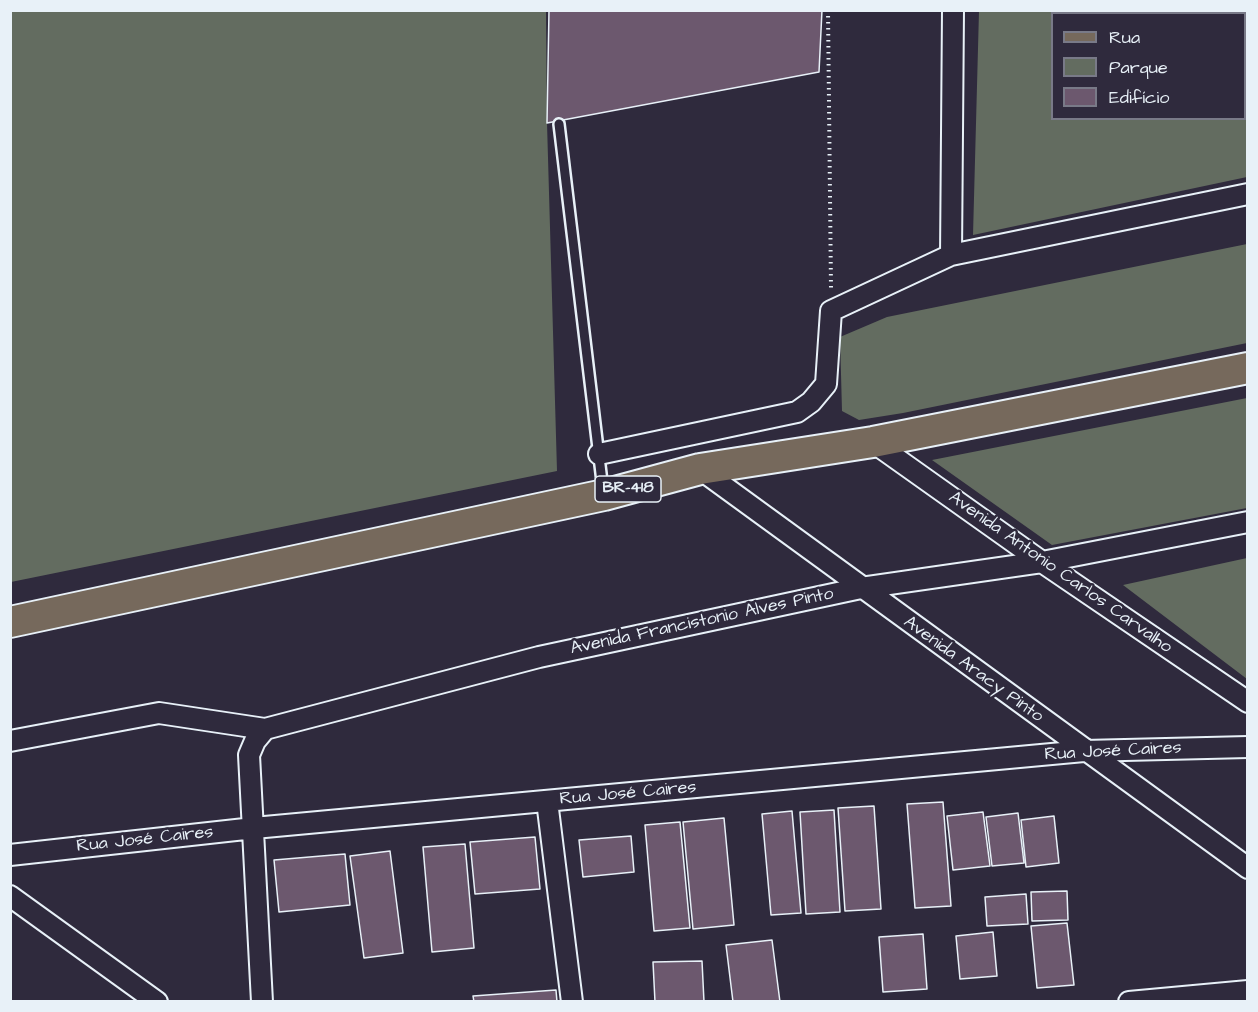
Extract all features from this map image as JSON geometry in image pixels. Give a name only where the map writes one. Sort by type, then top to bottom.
[{"type":"main road","name":"BR-418","points":[[10,622],[604,495],[700,469],[873,442],[1248,368]]},
{"type":"street","points":[[951,255],[953,10]]},
{"type":"street","points":[[599,454],[797,412],[811,402],[826,384],[831,311],[951,255],[1248,194]]},
{"type":"street","name":"Avenida Antonio Carlos Carvalho","points":[[873,442],[1042,562],[1248,702]]},
{"type":"street","name":"Avenida Aracy Pinto","points":[[700,469],[1084,751],[1248,868]]},
{"type":"street","name":"Avenida Francistonio Alves Pinto","points":[[265,729],[539,657],[861,588],[1042,562],[1248,522]]},
{"type":"street","points":[[10,741],[159,712],[265,729]]},
{"type":"street","points":[[262,1002],[249,755],[255,741],[265,729]]},
{"type":"street","name":"Rua José Caires","points":[[10,855],[254,828],[1084,751],[1248,747]]},
{"type":"street","points":[[547,801],[572,1002]]},
{"type":"street","points":[[10,896],[157,1002]]},
{"type":"street","points":[[1129,1002],[1248,991]]},
{"type":"lane","points":[[559,124],[604,495]]},
{"type":"path","points":[[828,10],[831,311]]},
{"type":"green space","points":[[11,10],[546,11],[557,471],[11,582]]},
{"type":"green space","points":[[979,11],[1247,11],[1247,177],[973,235]]},
{"type":"green space","points":[[1247,244],[1247,343],[903,413],[859,420],[842,411],[840,337],[887,317]]},
{"type":"green space","points":[[1247,398],[1247,508],[1052,545],[932,460]]},
{"type":"green space","points":[[1247,558],[1247,679],[1123,585]]},
{"type":"building","points":[[549,10],[822,10],[819,72],[547,123]]},
{"type":"building","points":[[943,802],[951,906],[915,908],[907,804]]},
{"type":"building","points":[[874,806],[881,909],[845,911],[838,808]]},
{"type":"building","points":[[834,810],[840,912],[806,914],[800,812]]},
{"type":"building","points":[[792,811],[801,913],[771,915],[762,814]]},
{"type":"building","points":[[983,812],[990,866],[953,870],[947,816]]},
{"type":"building","points":[[1018,813],[1024,863],[992,866],[986,817]]},
{"type":"building","points":[[1054,816],[1059,863],[1026,867],[1021,820]]},
{"type":"building","points":[[724,818],[734,925],[693,929],[683,822]]},
{"type":"building","points":[[680,822],[690,928],[654,931],[645,825]]},
{"type":"building","points":[[631,836],[634,872],[583,877],[579,840]]},
{"type":"building","points":[[535,837],[540,889],[475,894],[470,842]]},
{"type":"building","points":[[465,844],[474,948],[432,952],[423,847]]},
{"type":"building","points":[[390,851],[403,953],[364,958],[350,856]]},
{"type":"building","points":[[345,854],[350,905],[279,912],[274,860]]},
{"type":"building","points":[[1067,891],[1068,920],[1032,921],[1031,892]]},
{"type":"building","points":[[1026,894],[1028,924],[987,926],[985,897]]},
{"type":"building","points":[[1067,923],[1074,985],[1037,988],[1031,926]]},
{"type":"building","points":[[993,932],[997,976],[960,979],[956,936]]},
{"type":"building","points":[[923,934],[927,989],[883,992],[879,937]]},
{"type":"building","points":[[772,940],[780,1002],[733,1002],[726,945]]},
{"type":"building","points":[[702,961],[704,1002],[655,1002],[653,962]]},
{"type":"building","points":[[556,990],[557,1002],[474,1002],[473,996]]}]
